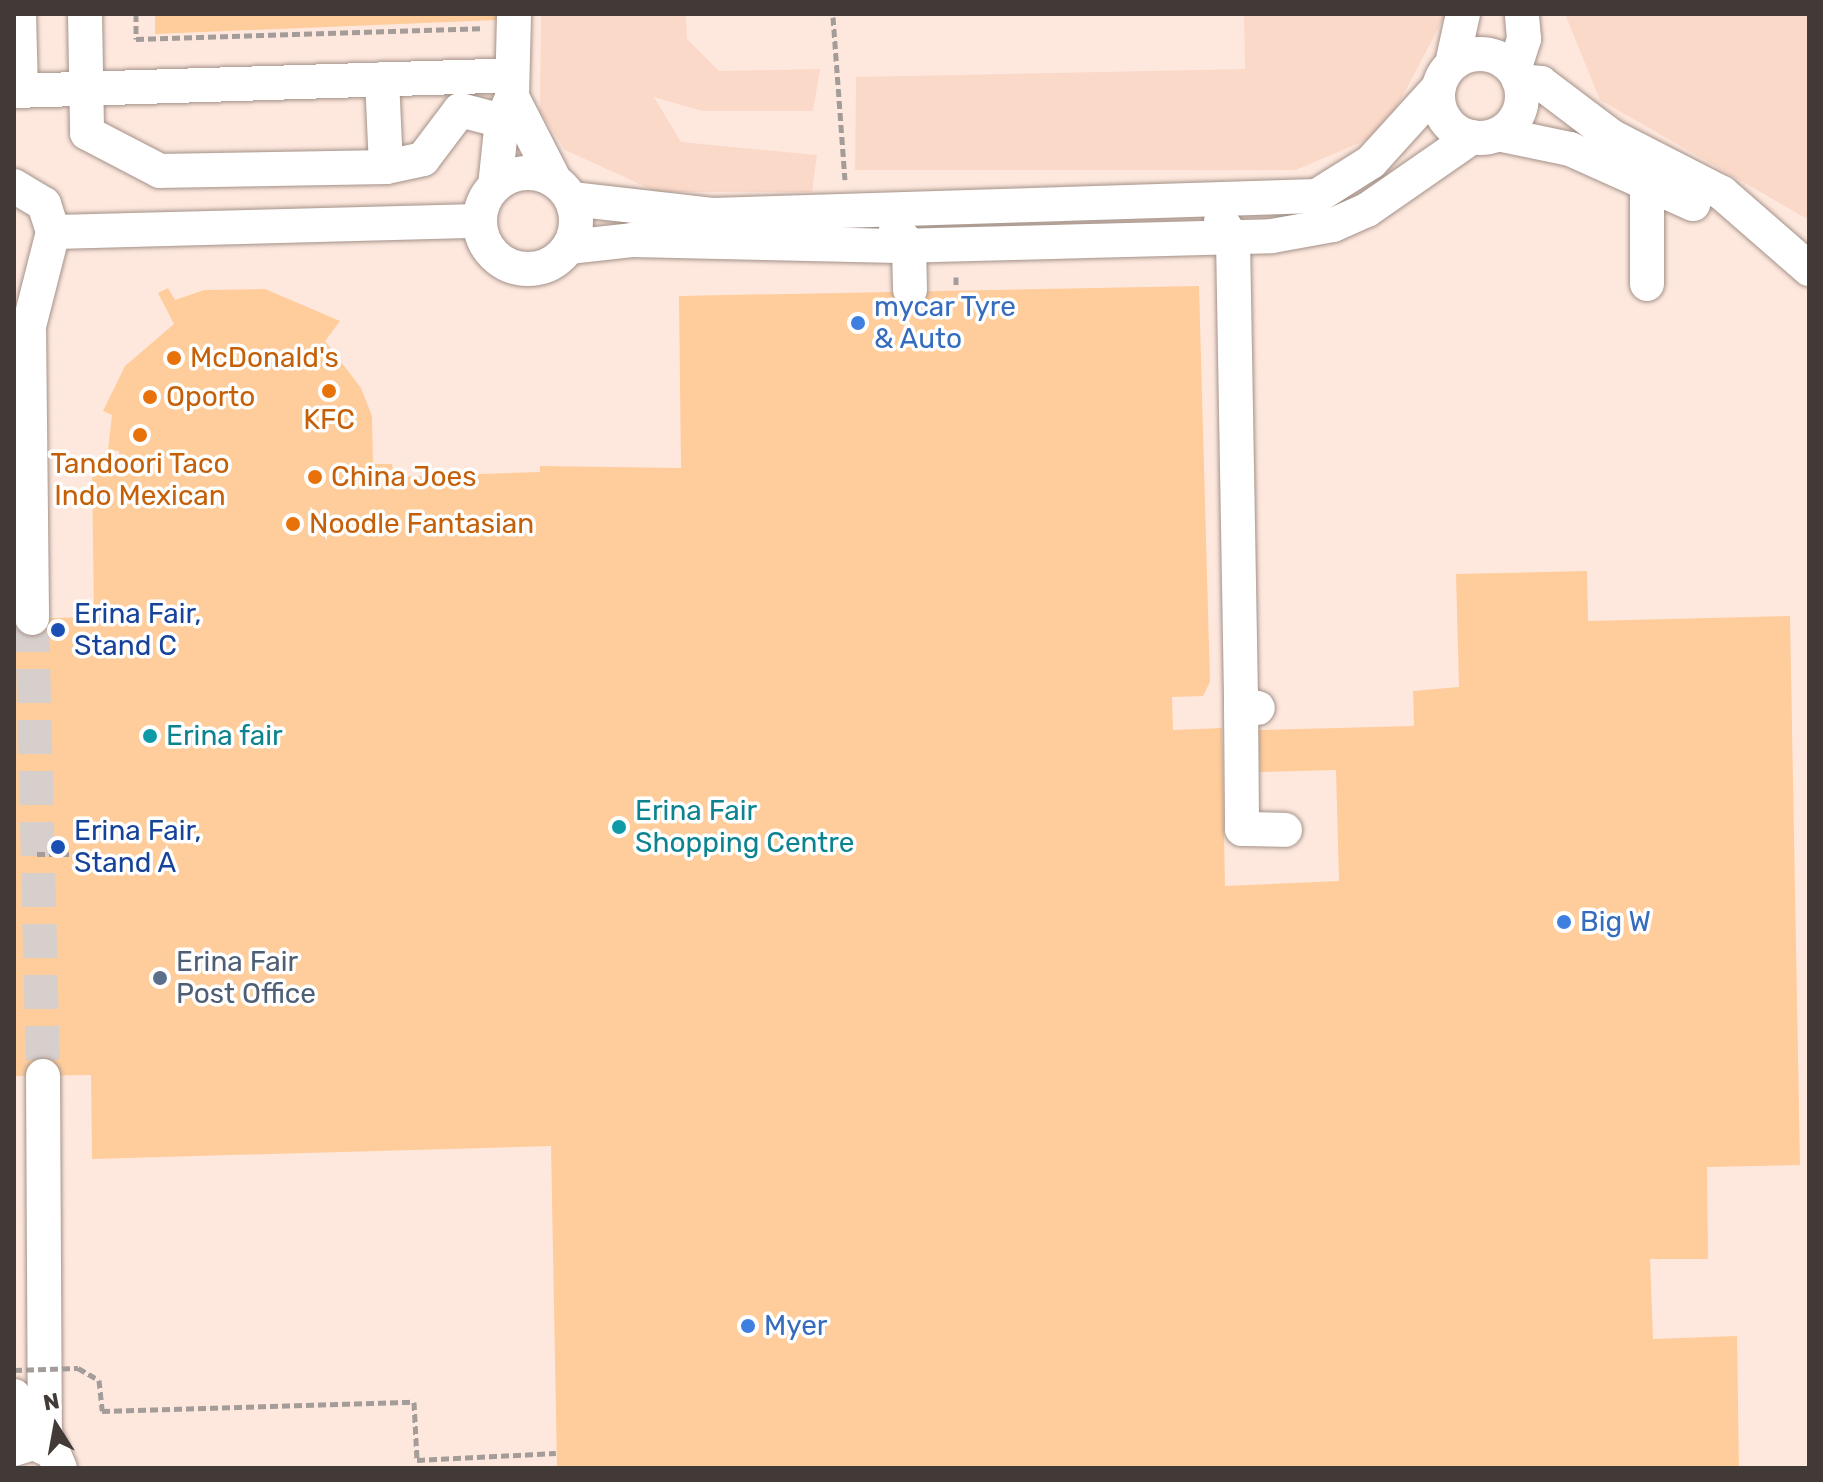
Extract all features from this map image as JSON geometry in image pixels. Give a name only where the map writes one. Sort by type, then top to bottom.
[{"type":"lane","points":[[19,14],[18,91],[382,79],[501,92]]},
{"type":"lane","points":[[85,14],[87,133],[160,171],[386,167],[423,159],[460,110],[501,92]]},
{"type":"lane","points":[[514,14],[501,92],[495,186],[480,221],[490,249],[515,267],[545,266],[569,247],[632,240],[909,245],[1233,239],[1333,225],[1485,136],[1521,105],[1516,75],[1524,39],[1522,14]]},
{"type":"lane","points":[[1463,14],[1446,76],[1442,114],[1485,136],[1570,149],[1709,212],[1738,215]]},
{"type":"lane","points":[[495,186],[524,173],[564,190],[657,213],[853,201],[1207,202],[1317,196],[1347,184],[1446,76],[1491,55],[1516,75],[1541,83],[1611,136],[1722,193],[1738,215],[1809,269]]},
{"type":"lane","points":[[382,79],[386,167]]},
{"type":"lane","points":[[501,92],[564,190],[577,224],[569,247]]},
{"type":"lane","points":[[1647,182],[1647,284]]},
{"type":"lane","points":[[14,186],[44,204],[48,245],[29,326],[32,618]]},
{"type":"lane","points":[[853,201],[900,232],[909,245],[910,290]]},
{"type":"lane","points":[[1233,239],[1264,201]]},
{"type":"lane","points":[[1207,202],[1233,239],[1250,706],[1242,829],[1285,830]]},
{"type":"lane","points":[[14,277],[48,245],[480,221]]},
{"type":"lane","points":[[43,1076],[45,1433],[62,1458]]},
{"type":"lane","points":[[14,1396],[14,1429]]},
{"type":"lane","points":[[14,1449],[34,1443],[62,1458]]},
{"type":"path","points":[[136,14],[136,39],[484,28],[501,92]]},
{"type":"path","points":[[833,17],[853,201]]},
{"type":"path","points":[[37,854],[74,854]]},
{"type":"path","points":[[14,1370],[78,1368],[99,1380],[102,1411],[414,1402],[417,1460],[556,1453]]},
{"type":"shaded area","name":"Erina Fair Shopping Centre","points":[[14,14],[1809,14],[1809,1468],[14,1468]]},
{"type":"shaded area","points":[[541,14],[686,14],[687,39],[719,71],[820,69],[813,111],[702,111],[654,97],[681,142],[817,155],[812,192],[657,192],[565,150],[540,111]]},
{"type":"shaded area","points":[[1244,14],[1446,14],[1383,133],[1296,170],[855,170],[856,77],[1245,69]]},
{"type":"shaded area","points":[[1565,14],[1809,14],[1809,220],[1600,100]]},
{"type":"building","points":[[155,14],[497,14],[497,20],[155,34]]},
{"type":"building","name":"Erina Fair Shopping Centre","points":[[1199,286],[1210,682],[1203,696],[1172,697],[1173,730],[1222,728],[1225,886],[1339,881],[1336,770],[1260,772],[1258,730],[1414,726],[1413,691],[1459,687],[1456,574],[1587,571],[1588,621],[1790,616],[1800,1165],[1707,1167],[1708,1259],[1650,1259],[1653,1339],[1737,1336],[1739,1468],[557,1468],[551,1146],[92,1159],[91,1075],[14,1076],[14,619],[94,617],[92,469],[120,465],[119,451],[108,450],[112,415],[103,411],[125,366],[174,324],[158,293],[168,288],[175,300],[204,290],[265,289],[340,321],[325,341],[361,388],[372,416],[373,464],[392,464],[394,477],[540,472],[540,466],[681,468],[679,296]]},
{"type":"tunnel","points":[[32,618],[43,1076]]},
{"type":"place","name":"mycar Tyre & Auto","points":[[858,323]]},
{"type":"place","name":"McDonald's","points":[[174,358]]},
{"type":"place","name":"KFC","points":[[329,391]]},
{"type":"place","name":"Oporto","points":[[150,397]]},
{"type":"place","name":"Tandoori Taco Indo Mexican","points":[[140,435]]},
{"type":"place","name":"China Joes","points":[[315,477]]},
{"type":"place","name":"Noodle Fantasian","points":[[293,524]]},
{"type":"place","name":"Erina Fair, Stand C","points":[[58,630]]},
{"type":"place","name":"Erina fair","points":[[150,736]]},
{"type":"place","name":"Erina Fair Shopping Centre","points":[[619,827]]},
{"type":"place","name":"Erina Fair, Stand A","points":[[58,847]]},
{"type":"place","name":"Big W","points":[[1564,922]]},
{"type":"place","name":"Erina Fair Post Office","points":[[160,978]]},
{"type":"place","name":"Myer","points":[[748,1326]]}]
